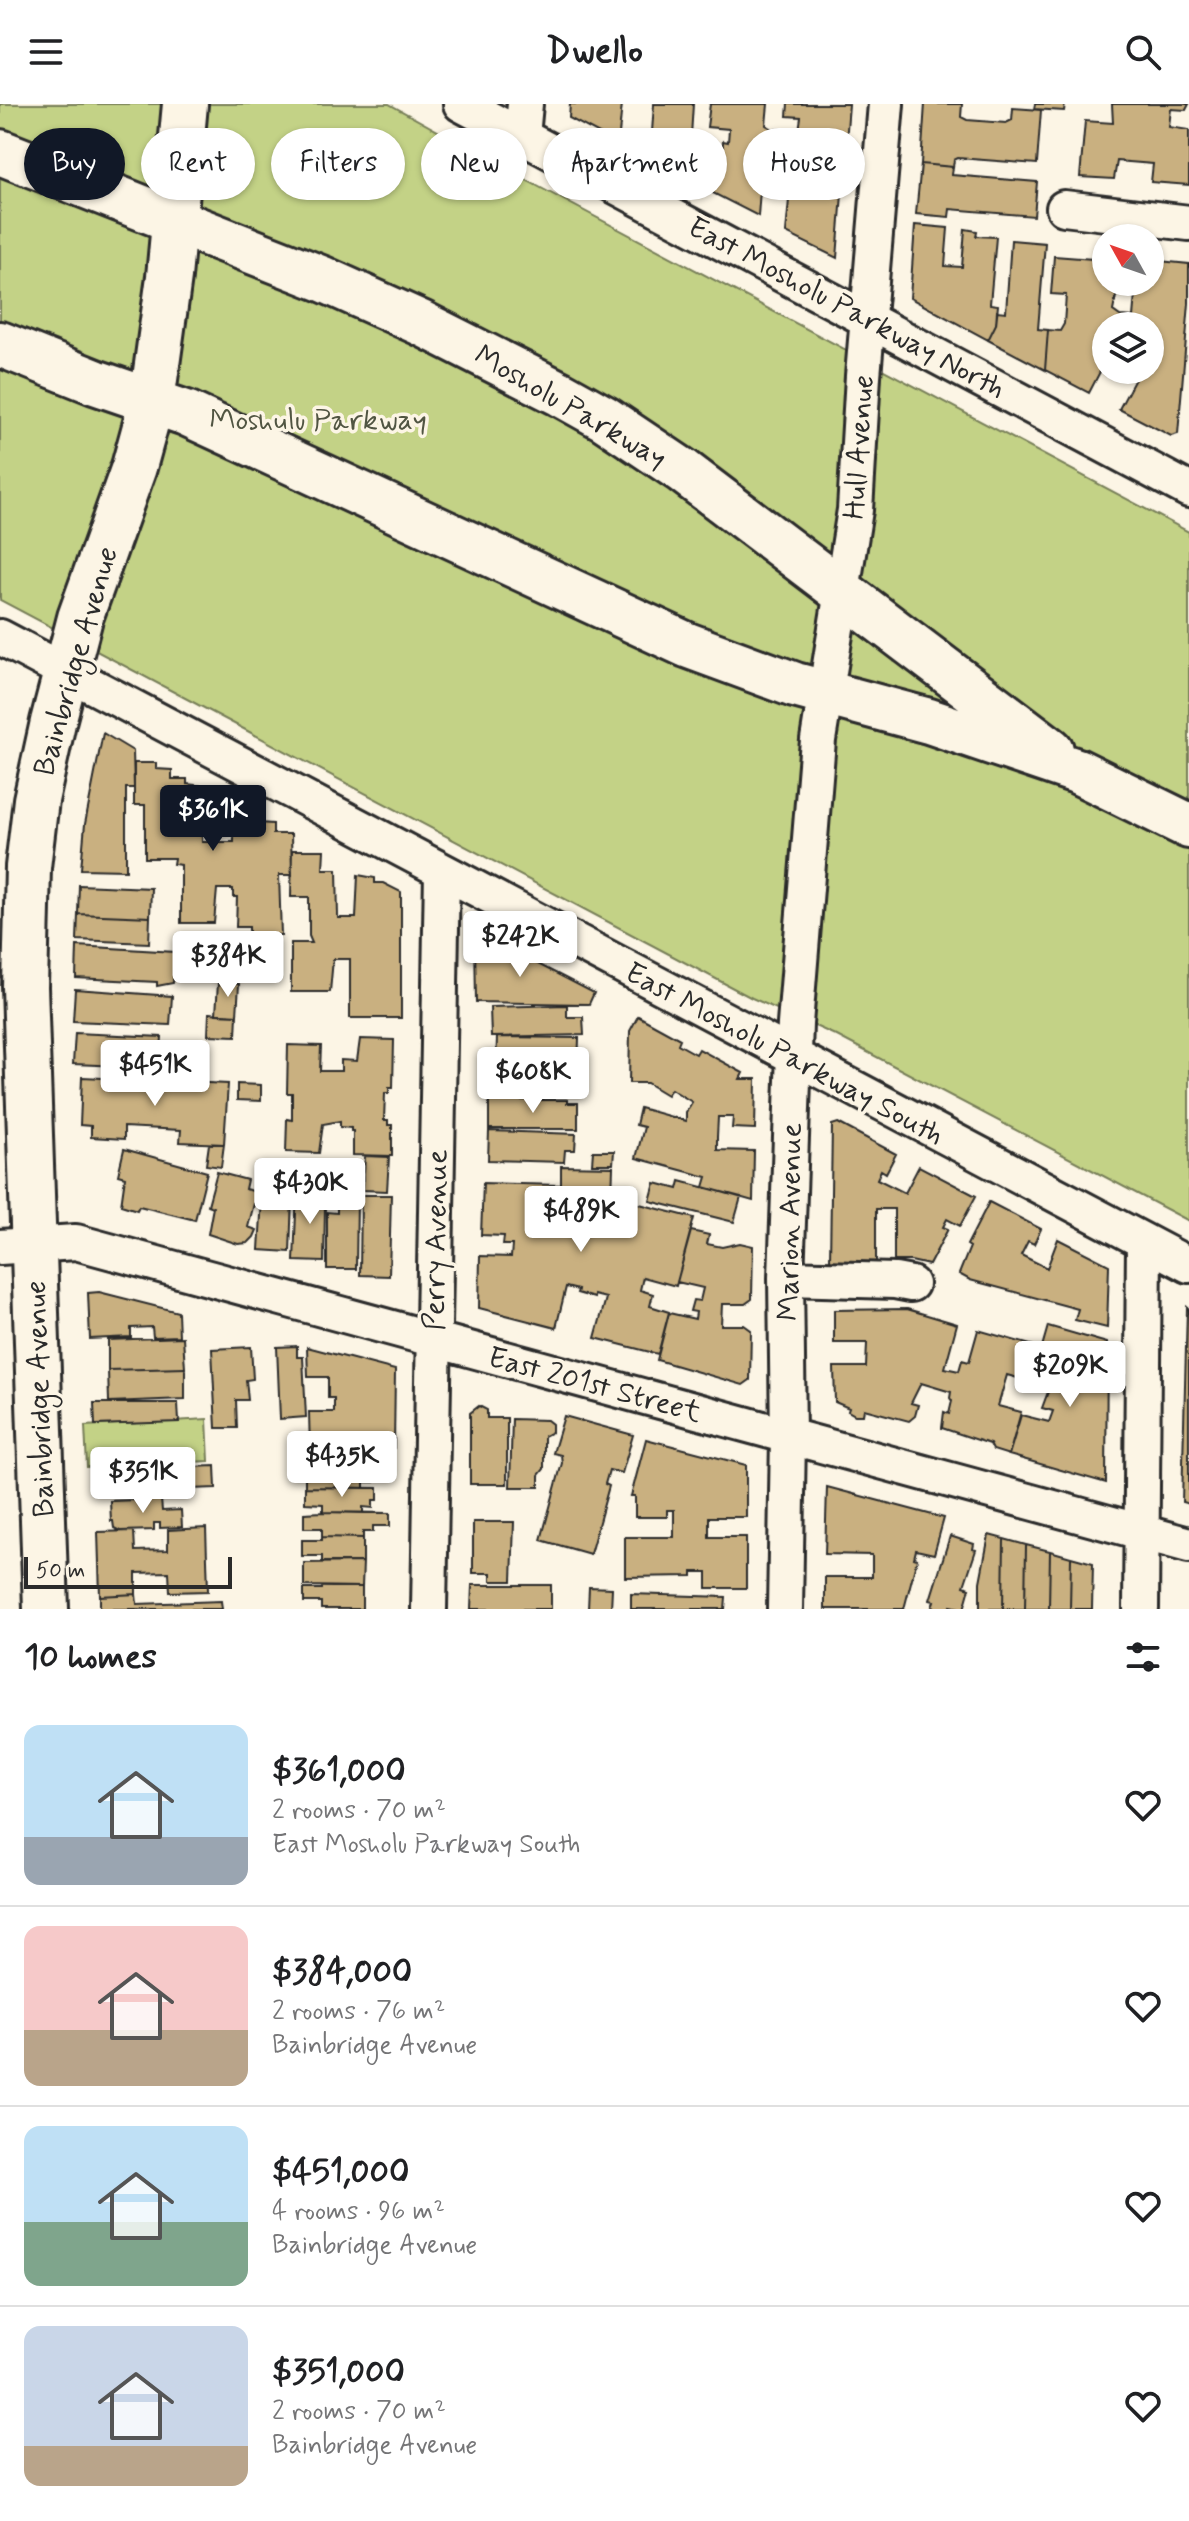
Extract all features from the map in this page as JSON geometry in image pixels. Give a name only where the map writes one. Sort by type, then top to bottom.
[{"type":"main road","name":"Bainbridge Avenue","points":[[46,1609],[17,1246],[25,906],[36,800],[66,672],[80,618],[134,467],[152,401],[167,291],[185,104]]},
{"type":"main road","name":"Mosholu Parkway","points":[[0,152],[173,218],[368,299],[572,400],[683,471],[1077,771]]},
{"type":"main road","name":"Mosholu Parkway","points":[[0,344],[95,382],[186,413],[642,626],[774,679],[929,721],[1077,771],[1189,826]]},
{"type":"street","name":"East Mosholu Parkway North","points":[[461,104],[524,120],[869,319],[1189,490]]},
{"type":"street","name":"Hull Avenue","points":[[826,693],[855,510],[886,104]]},
{"type":"street","points":[[1064,208],[1189,223]]},
{"type":"street","name":"East Mosholu Parkway South","points":[[0,637],[1189,1265]]},
{"type":"street","name":"Marion Avenue","points":[[785,1609],[788,1437],[786,1278],[793,1058],[818,740],[826,693]]},
{"type":"street","name":"Perry Avenue","points":[[429,1609],[442,872]]},
{"type":"street","name":"East 201st Street","points":[[17,1246],[76,1242],[1189,1545]]},
{"type":"street","points":[[1141,1609],[1144,1242]]},
{"type":"street","points":[[786,1278],[911,1284]]},
{"type":"green space","name":"Moshulu Parkway","points":[[0,104],[389,104],[432,128],[421,128],[421,200],[527,200],[527,181],[543,189],[543,200],[564,200],[1189,532],[1189,1221],[835,1035],[752,998],[0,600]]},
{"type":"green space","points":[[207,1419],[209,1461],[87,1467],[85,1426]]},
{"type":"building","points":[[570,104],[622,104],[620,128],[588,128],[569,118]]},
{"type":"building","points":[[654,104],[693,104],[692,128],[652,128]]},
{"type":"building","points":[[710,104],[768,104],[766,125],[771,128],[743,128],[743,200],[759,200],[758,216],[727,200],[729,129],[707,127]]},
{"type":"building","points":[[788,104],[849,104],[847,128],[799,128],[801,117],[787,116]]},
{"type":"building","points":[[925,104],[962,104],[961,117],[967,120],[1006,123],[1012,120],[1013,108],[1041,110],[1037,164],[958,158],[954,160],[953,167],[921,164]]},
{"type":"building","points":[[1035,104],[1065,104],[1064,111],[1034,109]]},
{"type":"building","points":[[1112,104],[1189,104],[1186,110],[1171,109],[1169,127],[1189,130],[1189,185],[1151,182],[1153,164],[1117,161],[1114,179],[1080,177],[1085,121],[1113,123]]},
{"type":"building","points":[[921,164],[953,167],[952,175],[1037,182],[1034,216],[950,209],[949,217],[916,214]]},
{"type":"building","points":[[789,200],[842,200],[837,258],[786,233]]},
{"type":"building","points":[[915,225],[948,228],[945,266],[962,267],[965,229],[977,231],[976,236],[996,237],[990,304],[998,305],[996,324],[988,340],[910,298]]},
{"type":"building","points":[[1011,240],[1045,243],[1038,329],[1048,330],[1045,370],[988,340],[996,324],[997,311],[1006,312]]},
{"type":"building","points":[[1054,256],[1092,259],[1092,296],[1116,296],[1114,312],[1092,312],[1094,384],[1089,393],[1045,370],[1048,330],[1060,331],[1064,324],[1066,295],[1051,294]]},
{"type":"building","points":[[1164,261],[1189,264],[1189,303],[1178,434],[1171,436],[1119,409],[1132,384],[1164,384],[1164,312],[1133,312],[1135,296],[1164,296]]},
{"type":"building","points":[[103,733],[133,751],[134,788],[126,788],[126,870],[81,869],[85,824]]},
{"type":"building","points":[[134,763],[156,763],[156,769],[172,770],[172,779],[187,779],[187,784],[202,786],[202,842],[234,842],[234,813],[258,815],[258,823],[273,824],[273,834],[291,834],[292,875],[279,875],[281,935],[249,935],[249,927],[236,927],[237,897],[233,897],[233,889],[217,889],[214,923],[181,923],[181,865],[173,864],[174,858],[145,858],[145,805],[134,805]]},
{"type":"building","points":[[292,850],[324,850],[323,869],[337,869],[338,918],[356,918],[358,875],[375,878],[375,883],[383,883],[401,892],[401,1018],[350,1018],[350,959],[333,959],[330,992],[291,992],[291,943],[312,943],[309,936],[309,897],[291,897]]},
{"type":"building","points":[[79,885],[151,888],[150,917],[78,914]]},
{"type":"building","points":[[78,914],[150,917],[149,943],[77,940]]},
{"type":"building","points":[[482,935],[594,993],[589,1004],[476,1002],[475,940]]},
{"type":"building","points":[[77,946],[175,952],[173,983],[157,986],[157,982],[76,978]]},
{"type":"building","points":[[218,983],[239,984],[237,1015],[216,1014]]},
{"type":"building","points":[[75,989],[172,996],[170,1025],[73,1021]]},
{"type":"building","points":[[567,1005],[567,1017],[583,1017],[584,1035],[491,1037],[490,1007]]},
{"type":"building","points":[[209,1013],[237,1015],[236,1036],[208,1035]]},
{"type":"building","points":[[638,1016],[680,1039],[678,1044],[696,1054],[699,1049],[743,1073],[740,1079],[756,1079],[755,1129],[732,1128],[733,1117],[718,1117],[717,1137],[717,1150],[754,1151],[753,1201],[704,1187],[707,1177],[636,1158],[644,1127],[636,1125],[640,1108],[686,1121],[686,1112],[692,1102],[671,1089],[667,1095],[647,1083],[629,1083],[630,1031]]},
{"type":"building","points":[[75,1033],[162,1037],[160,1065],[144,1064],[133,1070],[122,1066],[73,1064]]},
{"type":"building","points":[[497,1037],[579,1038],[578,1068],[496,1067]]},
{"type":"building","points":[[360,1039],[394,1040],[393,1088],[385,1093],[384,1120],[392,1125],[392,1156],[353,1155],[353,1131],[340,1127],[340,1121],[323,1124],[319,1153],[286,1152],[287,1119],[292,1120],[292,1093],[287,1093],[288,1045],[321,1046],[320,1071],[341,1071],[341,1060],[357,1061]]},
{"type":"building","points":[[489,1070],[581,1070],[581,1089],[566,1089],[566,1097],[489,1097]]},
{"type":"building","points":[[82,1077],[228,1084],[224,1144],[180,1142],[181,1130],[124,1127],[124,1139],[91,1137],[91,1126],[80,1125]]},
{"type":"building","points":[[237,1084],[261,1085],[261,1101],[237,1100]]},
{"type":"building","points":[[489,1100],[567,1100],[567,1103],[578,1103],[578,1129],[489,1129]]},
{"type":"building","points":[[838,1123],[896,1154],[886,1173],[881,1170],[877,1179],[905,1193],[919,1166],[976,1196],[960,1226],[947,1219],[943,1227],[948,1229],[929,1265],[894,1261],[894,1209],[876,1209],[876,1263],[830,1262],[832,1125]]},
{"type":"building","points":[[489,1131],[576,1134],[575,1150],[565,1150],[564,1162],[488,1160]]},
{"type":"building","points":[[209,1144],[224,1144],[221,1167],[206,1165]]},
{"type":"building","points":[[124,1149],[207,1172],[195,1220],[139,1206],[137,1210],[121,1205],[125,1177],[118,1175]]},
{"type":"building","points":[[593,1151],[614,1151],[613,1164],[592,1164]]},
{"type":"building","points":[[365,1156],[389,1157],[387,1191],[363,1190]]},
{"type":"building","points":[[561,1166],[613,1167],[612,1197],[694,1218],[676,1286],[643,1277],[640,1290],[653,1294],[650,1306],[669,1312],[658,1354],[595,1338],[606,1298],[594,1295],[594,1298],[577,1293],[578,1290],[566,1287],[556,1328],[479,1308],[480,1256],[511,1257],[512,1245],[503,1245],[504,1236],[481,1235],[483,1183],[561,1185]]},
{"type":"building","points":[[217,1172],[247,1180],[245,1189],[257,1192],[248,1227],[257,1230],[248,1243],[238,1244],[208,1234],[213,1207],[208,1205]]},
{"type":"building","points":[[263,1180],[290,1181],[290,1252],[259,1250]]},
{"type":"building","points":[[680,1181],[741,1197],[734,1222],[650,1201],[655,1183],[678,1189]]},
{"type":"building","points":[[297,1189],[323,1190],[324,1262],[294,1261]]},
{"type":"building","points":[[361,1195],[391,1195],[389,1276],[360,1275]]},
{"type":"building","points":[[337,1197],[357,1197],[356,1269],[327,1269],[327,1212],[337,1213]]},
{"type":"building","points":[[989,1202],[1041,1229],[1034,1244],[1028,1241],[1021,1255],[1047,1268],[1058,1239],[1109,1265],[1107,1328],[1075,1320],[1078,1309],[970,1280],[959,1274],[970,1247],[967,1245]]},
{"type":"building","points":[[691,1231],[709,1235],[707,1244],[722,1247],[740,1243],[753,1246],[752,1299],[745,1304],[722,1304],[721,1325],[744,1325],[751,1330],[750,1380],[743,1385],[657,1360],[669,1313],[695,1319],[696,1312],[690,1311],[693,1300],[700,1301],[703,1288],[677,1282]]},
{"type":"building","points":[[99,1292],[178,1312],[179,1336],[153,1337],[152,1327],[131,1328],[131,1337],[90,1339],[88,1293]]},
{"type":"building","points":[[1187,1307],[1189,1309],[1189,1504],[1182,1502]]},
{"type":"building","points":[[907,1309],[957,1324],[945,1368],[959,1371],[962,1360],[969,1362],[978,1330],[1041,1348],[1032,1382],[1007,1375],[998,1406],[1021,1412],[1009,1455],[993,1450],[990,1444],[942,1428],[944,1412],[949,1414],[951,1392],[921,1383],[911,1403],[918,1405],[915,1416],[909,1421],[864,1409],[863,1415],[855,1415],[848,1411],[849,1408],[835,1402],[834,1367],[866,1367],[867,1343],[834,1343],[834,1310]]},
{"type":"building","points":[[1048,1326],[1107,1343],[1106,1483],[1009,1455],[1021,1415],[1049,1422],[1053,1411],[1042,1408],[1055,1373],[1036,1368]]},
{"type":"building","points":[[183,1337],[185,1368],[108,1370],[108,1340]]},
{"type":"building","points":[[297,1346],[297,1357],[303,1357],[306,1417],[280,1419],[277,1347]]},
{"type":"building","points":[[251,1347],[253,1379],[246,1380],[248,1400],[236,1400],[237,1428],[216,1428],[212,1349]]},
{"type":"building","points":[[307,1347],[395,1370],[394,1448],[310,1450],[309,1412],[334,1412],[334,1398],[328,1398],[328,1377],[308,1377]]},
{"type":"building","points":[[185,1368],[185,1399],[109,1402],[108,1370]]},
{"type":"building","points":[[94,1403],[178,1403],[179,1422],[95,1425]]},
{"type":"building","points":[[479,1406],[487,1410],[487,1418],[507,1418],[507,1484],[470,1484],[470,1413]]},
{"type":"building","points":[[564,1416],[633,1435],[622,1473],[609,1470],[605,1484],[609,1486],[590,1554],[541,1540],[562,1463],[561,1455],[553,1453]]},
{"type":"building","points":[[512,1419],[547,1420],[552,1424],[552,1432],[544,1436],[544,1469],[539,1475],[539,1487],[510,1487]]},
{"type":"building","points":[[646,1439],[746,1465],[746,1517],[709,1517],[709,1537],[746,1537],[746,1588],[707,1588],[707,1572],[692,1572],[692,1576],[625,1577],[625,1537],[674,1537],[674,1510],[667,1510],[667,1517],[635,1517],[635,1496],[631,1496]]},
{"type":"building","points":[[324,1462],[377,1463],[377,1475],[374,1475],[374,1482],[364,1482],[364,1488],[305,1487],[305,1477],[324,1478]]},
{"type":"building","points":[[215,1466],[216,1488],[191,1489],[190,1467]]},
{"type":"building","points":[[305,1487],[378,1488],[378,1500],[373,1500],[373,1508],[363,1507],[363,1513],[323,1512],[323,1504],[305,1503]]},
{"type":"building","points":[[827,1487],[944,1518],[934,1554],[916,1550],[914,1558],[917,1559],[904,1609],[825,1609],[825,1577],[872,1577],[872,1555],[825,1554]]},
{"type":"building","points":[[161,1499],[162,1511],[181,1510],[182,1527],[160,1528],[160,1523],[154,1523],[154,1530],[120,1531],[114,1528],[110,1501]]},
{"type":"building","points":[[304,1513],[390,1513],[390,1526],[373,1526],[373,1532],[363,1532],[363,1538],[322,1537],[322,1528],[304,1528]]},
{"type":"building","points":[[473,1522],[514,1522],[512,1581],[491,1581],[491,1573],[473,1573]]},
{"type":"building","points":[[206,1528],[208,1591],[170,1592],[169,1572],[136,1573],[136,1594],[100,1596],[98,1532],[134,1531],[135,1551],[168,1550],[168,1530]]},
{"type":"building","points":[[989,1535],[1004,1539],[1003,1609],[980,1609],[980,1582]]},
{"type":"building","points":[[950,1536],[974,1544],[973,1549],[976,1550],[964,1586],[970,1588],[964,1609],[932,1607],[934,1601],[930,1600]]},
{"type":"building","points":[[322,1537],[363,1538],[363,1562],[322,1562],[322,1556],[302,1556],[302,1540],[322,1540]]},
{"type":"building","points":[[1004,1539],[1026,1545],[1025,1609],[1003,1609]]},
{"type":"building","points":[[1026,1545],[1050,1551],[1049,1609],[1025,1609]]},
{"type":"building","points":[[1050,1551],[1071,1557],[1070,1609],[1049,1609]]},
{"type":"building","points":[[1071,1557],[1093,1563],[1092,1609],[1070,1609]]},
{"type":"building","points":[[363,1562],[362,1587],[304,1586],[304,1563]]},
{"type":"building","points":[[472,1585],[551,1585],[551,1609],[471,1609]]},
{"type":"building","points":[[362,1587],[362,1609],[321,1609],[321,1602],[304,1602],[304,1589]]},
{"type":"building","points":[[589,1587],[612,1588],[611,1609],[588,1609]]},
{"type":"building","points":[[136,1594],[137,1604],[221,1601],[222,1609],[100,1609],[100,1596]]},
{"type":"building","points":[[631,1594],[726,1597],[725,1609],[631,1609]]}]
